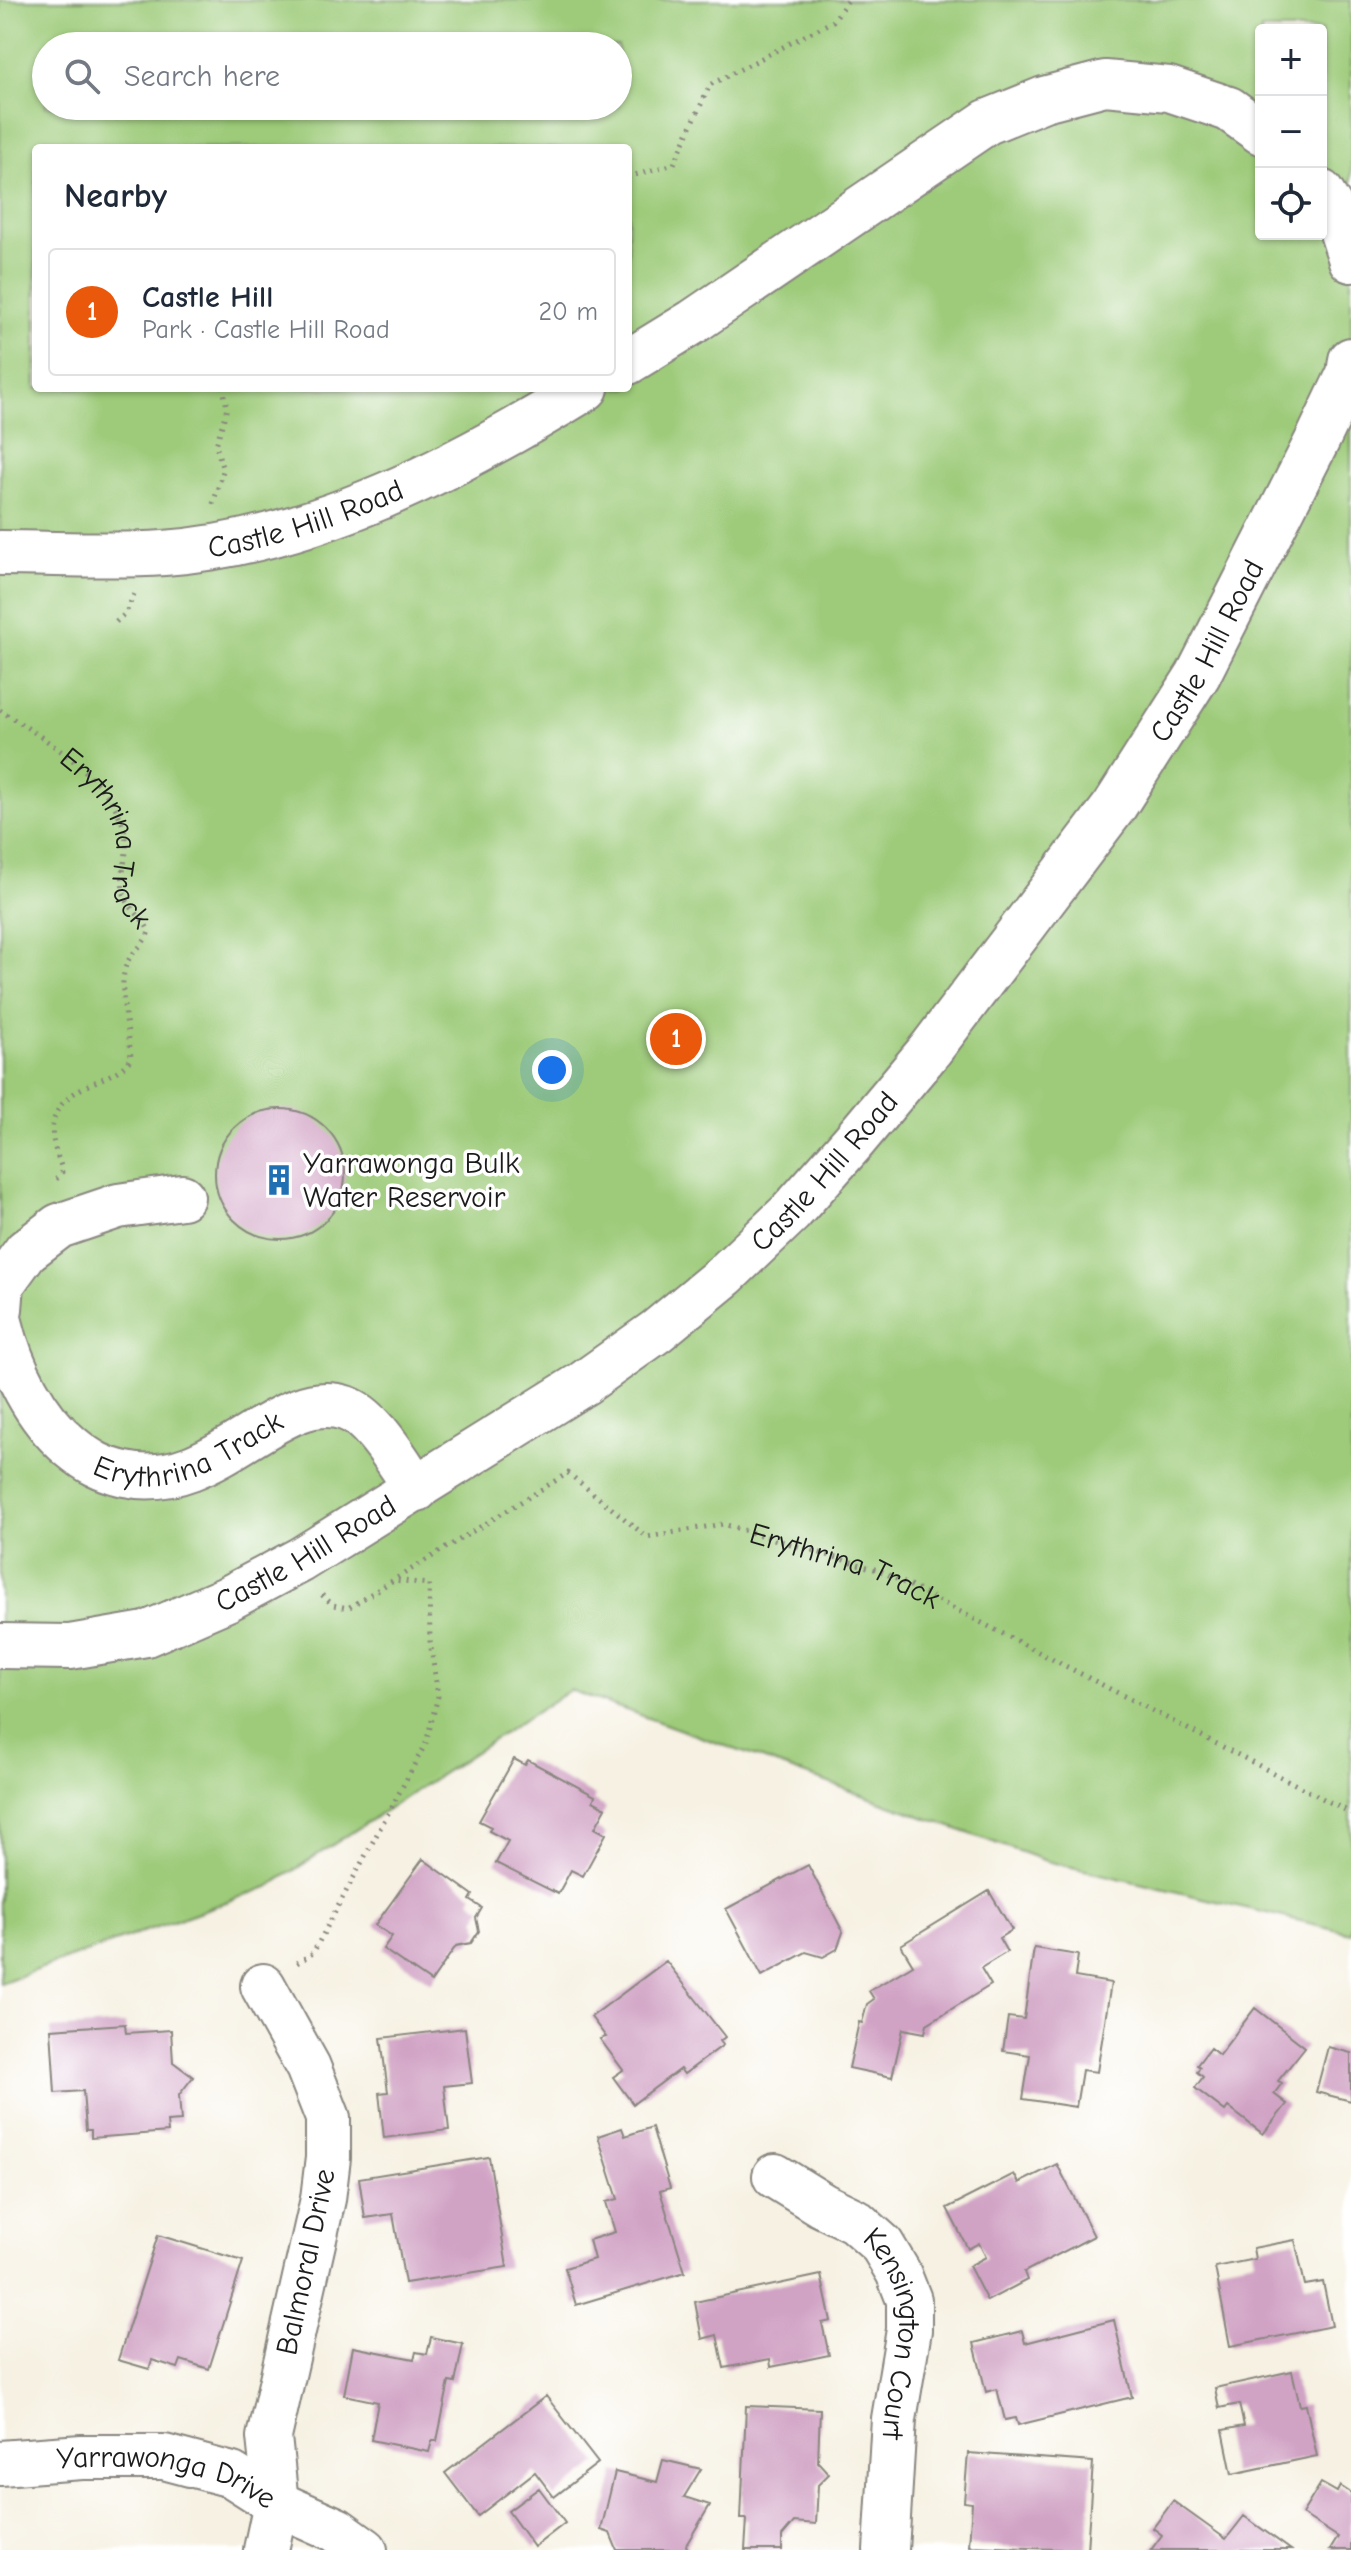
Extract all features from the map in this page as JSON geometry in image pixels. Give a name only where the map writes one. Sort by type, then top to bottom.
[{"type":"main road","points":[[632,360],[693,322],[987,122],[1044,99],[1105,83],[1169,89],[1229,109],[1255,128]]},
{"type":"main road","points":[[1327,202],[1338,220],[1351,260]]},
{"type":"main road","name":"Castle Hill Road","points":[[0,1646],[70,1647],[146,1634],[227,1599],[300,1560],[584,1383],[657,1331],[725,1275],[791,1212],[930,1050],[1114,807],[1198,675],[1318,439],[1349,374],[1351,360]]},
{"type":"main road","name":"Castle Hill Road","points":[[0,553],[165,553],[257,538],[359,507],[470,455],[579,392]]},
{"type":"main road","points":[[0,1309],[2,1284],[26,1251],[59,1226],[118,1206],[182,1197]]},
{"type":"main road","name":"Erythrina Track","points":[[0,1322],[8,1354],[34,1404],[61,1439],[92,1464],[143,1478],[175,1475],[226,1452],[288,1414],[318,1405],[346,1408],[367,1422],[417,1489]]},
{"type":"main road","name":"Balmoral Drive","points":[[263,1986],[308,2067],[328,2118],[328,2158],[323,2199],[269,2437],[276,2503],[266,2550]]},
{"type":"main road","name":"Kensington Court","points":[[775,2176],[855,2221],[882,2245],[898,2272],[909,2300],[909,2330],[894,2419],[886,2550]]},
{"type":"main road","name":"Yarrawonga Drive","points":[[0,2463],[82,2457],[164,2457],[232,2475],[276,2503],[337,2530],[365,2550]]},
{"type":"path","points":[[632,176],[674,164],[710,85],[833,21],[848,0]]},
{"type":"path","points":[[165,553],[213,504],[223,471],[216,445],[227,408],[224,392]]},
{"type":"path","name":"Erythrina Track","points":[[0,710],[70,756],[113,804],[126,840],[123,889],[132,911],[144,921],[149,931],[146,941],[127,962],[123,986],[131,1059],[121,1071],[60,1102],[53,1125],[54,1148],[62,1172],[47,1192],[48,1216],[59,1226]]},
{"type":"path","name":"Erythrina Track","points":[[348,1608],[568,1473],[647,1537],[723,1524],[881,1571],[1351,1813]]},
{"type":"path","points":[[263,1986],[313,1953],[426,1743],[438,1696],[430,1641],[429,1584],[394,1580]]},
{"type":"green space","points":[[0,0],[1351,0],[1351,1933],[1046,1861],[570,1690],[268,1887],[0,1983]]},
{"type":"building","name":"Yarrawonga Bulk Water Reservoir","points":[[280,1109],[305,1114],[326,1128],[340,1149],[345,1174],[340,1199],[326,1220],[305,1234],[280,1239],[255,1234],[234,1220],[220,1199],[215,1174],[220,1149],[234,1128],[255,1114]]},
{"type":"building","points":[[514,1759],[525,1765],[528,1760],[595,1796],[593,1801],[606,1808],[595,1828],[606,1834],[583,1876],[571,1870],[558,1894],[496,1863],[508,1841],[489,1831],[491,1827],[479,1821]]},
{"type":"building","points":[[423,1859],[473,1895],[470,1900],[482,1908],[476,1918],[479,1931],[471,1943],[456,1946],[431,1982],[383,1949],[392,1936],[375,1925]]},
{"type":"building","points":[[808,1865],[843,1932],[837,1949],[823,1957],[806,1952],[762,1976],[726,1909]]},
{"type":"building","points":[[989,1891],[1012,1930],[999,1938],[1007,1952],[981,1968],[991,1985],[927,2024],[925,2033],[903,2029],[892,2077],[849,2068],[859,2022],[862,2023],[867,2004],[874,1999],[869,1991],[913,1965],[901,1945]]},
{"type":"building","points":[[1034,1948],[1078,1955],[1075,1977],[1111,1983],[1097,2072],[1082,2070],[1076,2107],[1023,2099],[1030,2055],[1003,2051],[1008,2017],[1024,2019]]},
{"type":"building","points":[[666,1961],[725,2037],[720,2041],[723,2045],[684,2074],[680,2069],[633,2104],[613,2077],[623,2070],[600,2039],[606,2037],[591,2017]]},
{"type":"building","points":[[1255,2008],[1305,2047],[1278,2081],[1282,2083],[1274,2094],[1287,2104],[1263,2134],[1228,2107],[1225,2111],[1195,2088],[1203,2077],[1197,2072],[1200,2067],[1197,2065],[1210,2048],[1219,2055]]},
{"type":"building","points":[[125,2024],[126,2033],[171,2030],[173,2062],[193,2077],[179,2095],[181,2121],[167,2122],[168,2132],[91,2138],[91,2130],[86,2130],[83,2091],[55,2093],[51,2029]]},
{"type":"building","points":[[465,2028],[472,2083],[444,2086],[449,2130],[384,2138],[379,2093],[388,2092],[381,2038]]},
{"type":"building","points":[[1328,2047],[1351,2053],[1351,2101],[1316,2092]]},
{"type":"building","points":[[652,2127],[670,2188],[660,2191],[685,2272],[576,2305],[565,2268],[594,2259],[589,2240],[615,2232],[606,2202],[618,2199],[598,2136],[622,2128],[625,2136]]},
{"type":"building","points":[[489,2157],[507,2267],[405,2283],[393,2214],[365,2218],[359,2178]]},
{"type":"building","points":[[1057,2164],[1094,2236],[1024,2272],[1027,2280],[987,2301],[969,2266],[986,2257],[979,2243],[968,2249],[947,2208],[1014,2174],[1019,2183]]},
{"type":"building","points":[[158,2235],[243,2261],[209,2369],[181,2360],[178,2368],[152,2360],[149,2369],[118,2360]]},
{"type":"building","points":[[1295,2240],[1305,2285],[1323,2282],[1332,2326],[1230,2346],[1215,2267],[1255,2259],[1253,2248]]},
{"type":"building","points":[[821,2275],[831,2321],[822,2323],[829,2355],[771,2367],[770,2359],[724,2368],[717,2335],[702,2339],[695,2302]]},
{"type":"building","points":[[1114,2320],[1132,2397],[1018,2425],[1016,2418],[1005,2420],[997,2389],[986,2392],[974,2343],[1022,2331],[1025,2343]]},
{"type":"building","points":[[431,2337],[463,2344],[455,2383],[449,2382],[437,2441],[432,2441],[429,2452],[371,2440],[378,2402],[344,2395],[353,2347],[414,2359],[416,2352],[427,2354]]},
{"type":"building","points":[[1292,2371],[1300,2406],[1306,2405],[1317,2456],[1232,2474],[1223,2430],[1244,2426],[1239,2404],[1219,2408],[1215,2388]]},
{"type":"building","points":[[546,2396],[598,2463],[554,2497],[535,2472],[478,2516],[445,2473]]},
{"type":"building","points":[[746,2406],[820,2409],[818,2462],[829,2474],[818,2485],[816,2524],[794,2522],[782,2536],[782,2550],[745,2550],[747,2519],[741,2519]]},
{"type":"building","points":[[968,2453],[1093,2462],[1087,2550],[969,2546],[972,2503],[964,2502]]},
{"type":"building","points":[[663,2460],[701,2469],[684,2497],[710,2505],[686,2545],[688,2550],[617,2550],[610,2533],[601,2530],[615,2472],[657,2482]]},
{"type":"building","points":[[1321,2483],[1337,2492],[1340,2486],[1351,2493],[1351,2550],[1330,2550],[1338,2537],[1302,2514]]},
{"type":"building","points":[[539,2488],[565,2523],[534,2547],[508,2511]]},
{"type":"building","points":[[1173,2501],[1226,2539],[1244,2516],[1291,2550],[1151,2550],[1162,2535],[1153,2528]]},
{"type":"place","name":"Castle Hill","points":[[676,1039]]},
{"type":"place","name":"Yarrawonga Bulk Water Reservoir","points":[[279,1180]]}]
